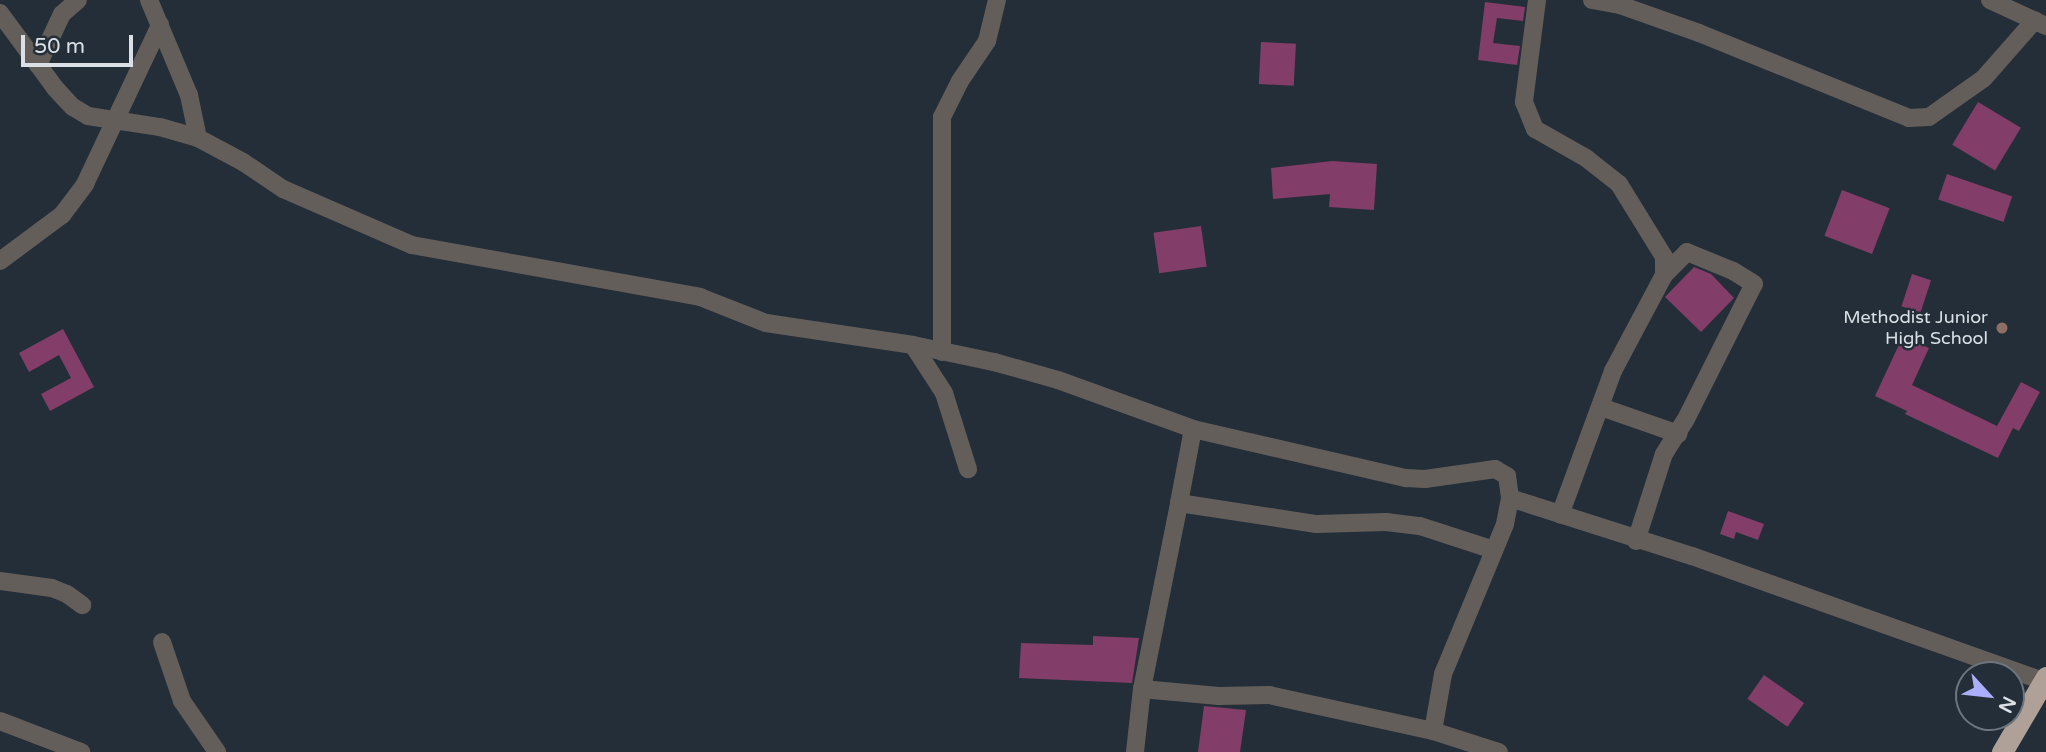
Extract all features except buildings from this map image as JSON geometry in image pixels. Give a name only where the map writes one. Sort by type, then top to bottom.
[{"type":"highway","points":[[2002,752],[2045,679]]},
{"type":"street","points":[[38,65],[62,14],[78,0]]},
{"type":"street","points":[[149,0],[192,103],[198,138]]},
{"type":"street","points":[[942,352],[943,117],[960,81],[987,41],[997,0]]},
{"type":"street","points":[[1537,0],[1524,102],[1535,129],[1586,158],[1619,184],[1664,257],[1664,275]]},
{"type":"street","points":[[1592,0],[1620,5],[1699,33],[1909,118],[1929,117],[1984,78],[2040,23],[1990,0]]},
{"type":"street","points":[[0,13],[73,107],[88,116],[160,127],[198,138],[243,162],[283,189],[412,246],[700,297],[766,323],[913,345],[1058,380],[1193,429],[1406,478],[1425,479],[1495,468],[1507,476],[1510,498],[1505,524],[1443,674],[1433,732]]},
{"type":"street","points":[[0,261],[62,215],[85,184],[118,119],[160,25]]},
{"type":"street","points":[[1560,515],[1613,372],[1664,275],[1687,252],[1740,274],[1754,284],[1749,300],[1678,433],[1664,454],[1636,541]]},
{"type":"street","points":[[913,345],[944,393],[968,469]]},
{"type":"street","points":[[1601,407],[1678,433]]},
{"type":"street","points":[[1135,752],[1142,689],[1193,429]]},
{"type":"street","points":[[1510,498],[1636,541],[1692,556],[2045,679]]},
{"type":"street","points":[[1179,503],[1316,524],[1386,522],[1420,526],[1494,550]]},
{"type":"street","points":[[0,580],[52,588],[82,605]]},
{"type":"street","points":[[162,642],[182,701],[217,752]]},
{"type":"street","points":[[1142,689],[1219,696],[1269,695],[1433,732],[1499,752]]},
{"type":"street","points":[[0,721],[81,752]]},
{"type":"place","name":"Methodist Junior High School","points":[[2002,328]]}]
